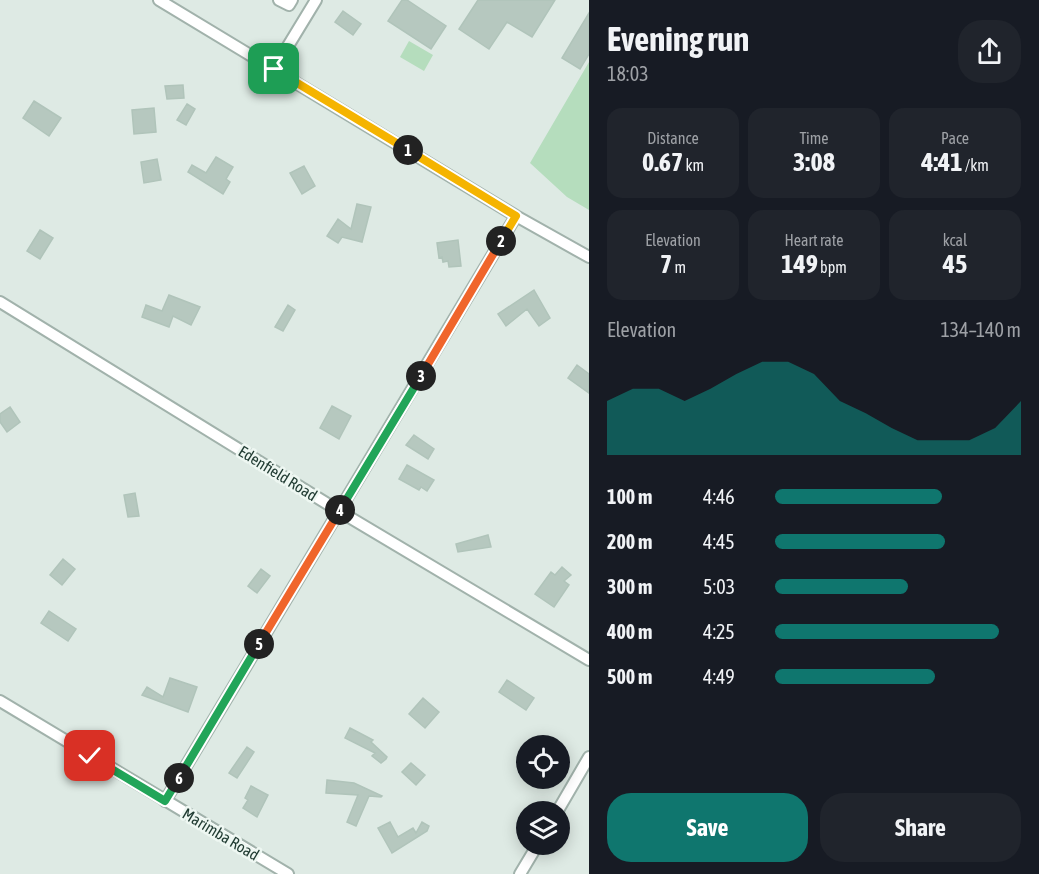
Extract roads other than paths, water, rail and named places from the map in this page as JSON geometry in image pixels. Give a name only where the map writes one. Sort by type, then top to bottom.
[{"type":"street","points":[[159,0],[516,216],[589,257]]},
{"type":"street","points":[[279,0],[288,6],[292,0]]},
{"type":"street","points":[[274,69],[316,0]]},
{"type":"street","points":[[165,801],[516,216]]},
{"type":"street","name":"Edenfield Road","points":[[0,302],[339,511],[589,660]]},
{"type":"street","name":"Marimba Road","points":[[0,701],[288,874]]},
{"type":"street","points":[[564,801],[589,758]]},
{"type":"street","points":[[520,874],[531,855]]}]
